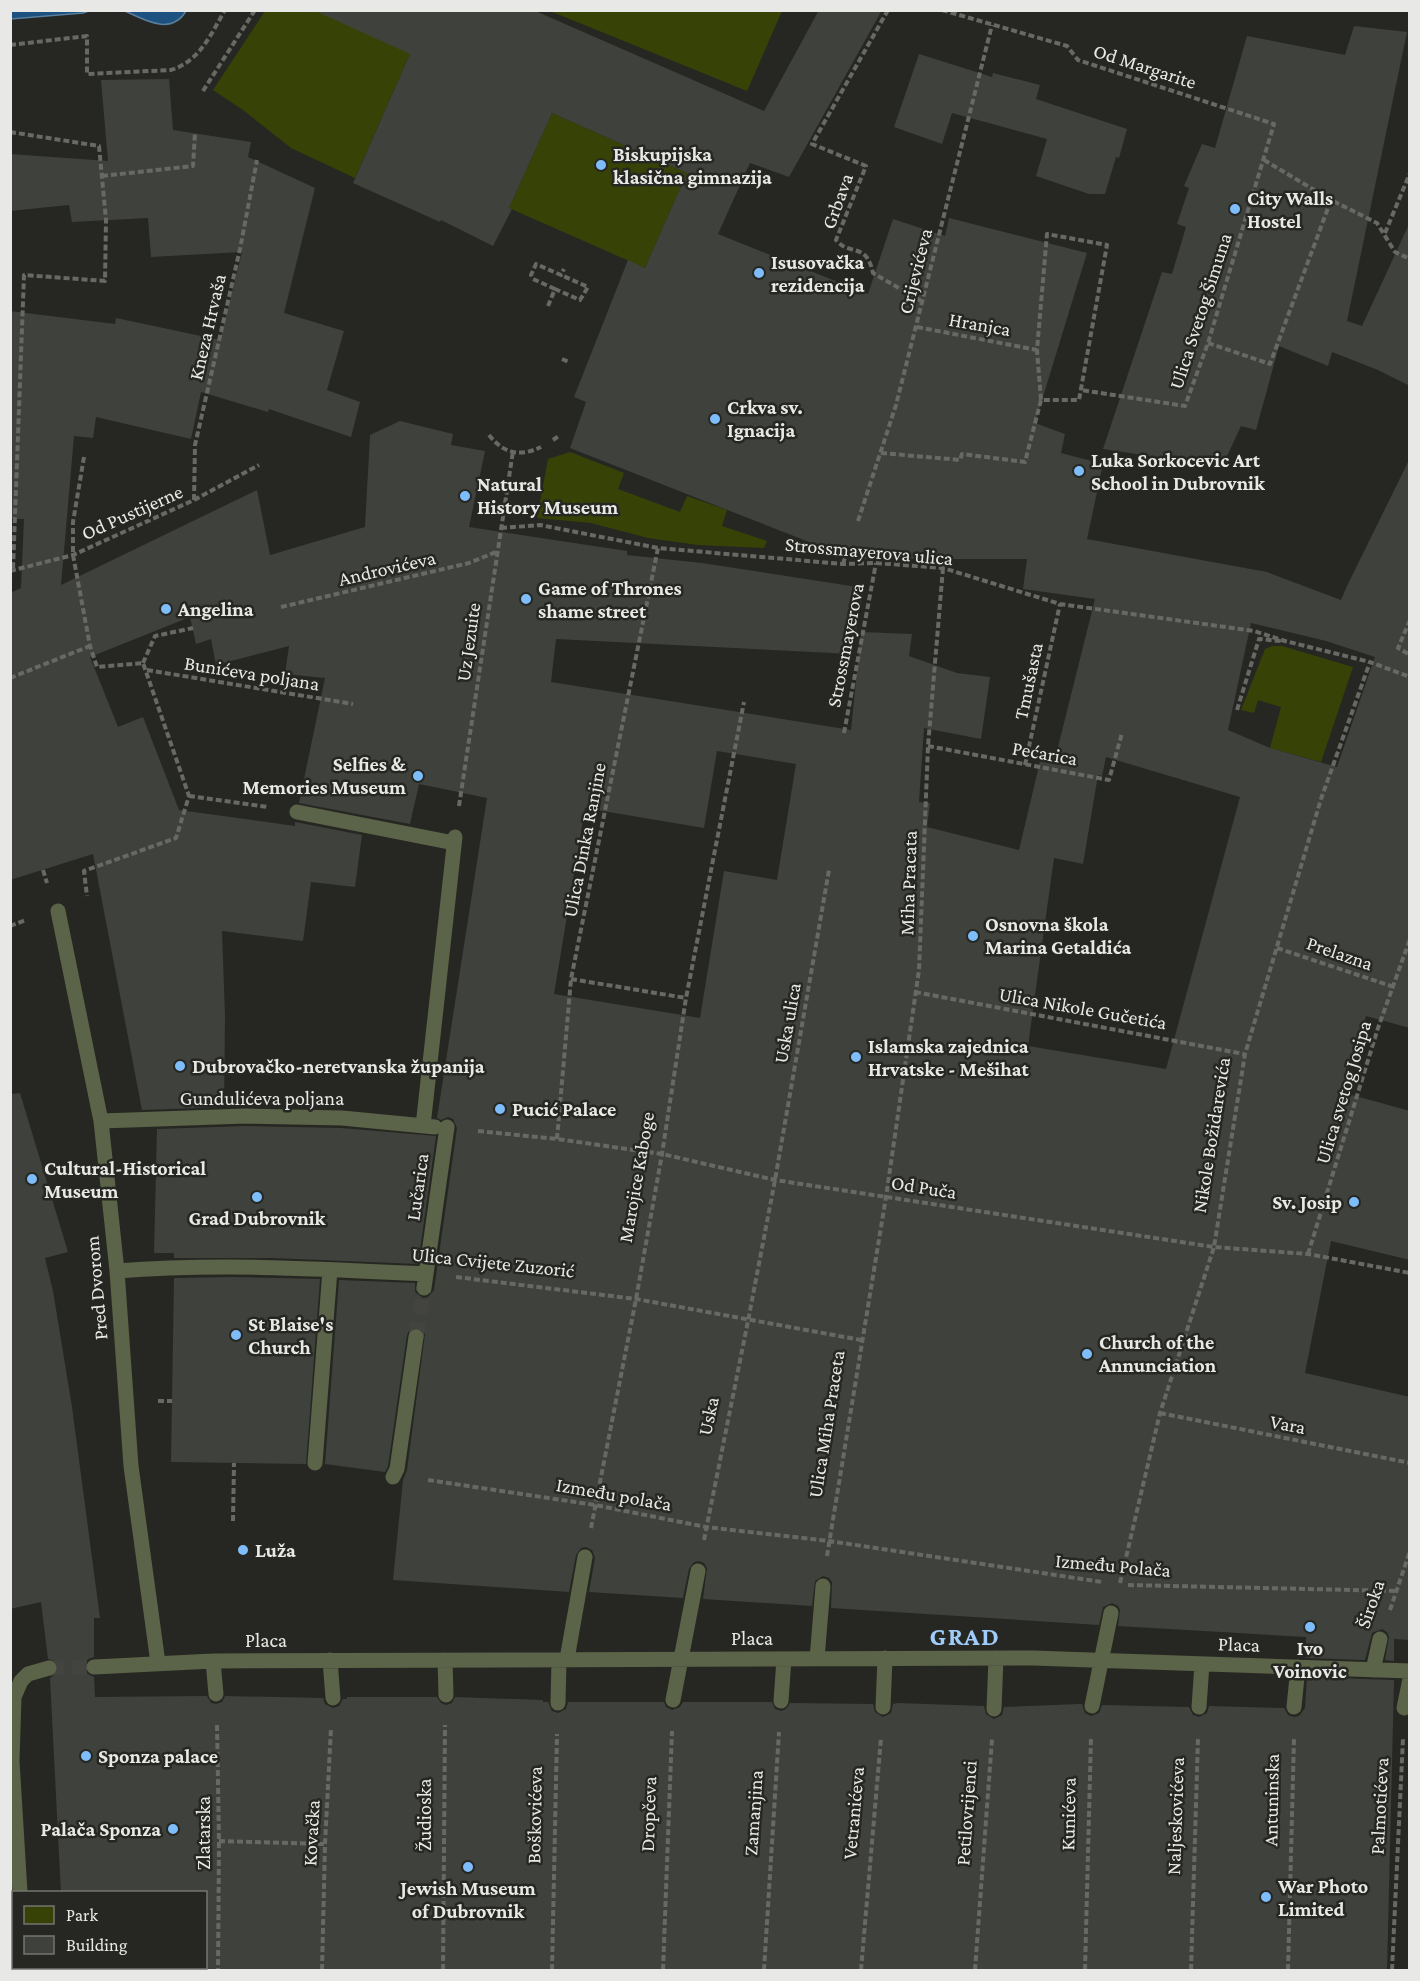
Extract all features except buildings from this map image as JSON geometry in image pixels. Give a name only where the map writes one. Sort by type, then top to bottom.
[{"type":"street","points":[[297,812],[454,840],[435,1127]]},
{"type":"street","name":"Pred Dvorom","points":[[58,911],[101,1121],[117,1271],[131,1466],[158,1663]]},
{"type":"street","name":"Gundulićeva poljana","points":[[101,1121],[257,1116],[342,1118],[435,1127]]},
{"type":"street","name":"Lučarica","points":[[425,1281],[435,1127]]},
{"type":"street","name":"Ulica Cvijete Zuzorić","points":[[117,1271],[174,1267],[330,1270],[425,1281]]},
{"type":"street","points":[[315,1463],[330,1270]]},
{"type":"street","points":[[394,1476],[397,1469],[416,1337]]},
{"type":"street","points":[[558,1703],[563,1659],[585,1557]]},
{"type":"street","points":[[673,1700],[698,1571]]},
{"type":"street","points":[[817,1659],[823,1586]]},
{"type":"street","points":[[1092,1706],[1111,1613]]},
{"type":"street","name":"Široka","points":[[1372,1670],[1380,1639]]},
{"type":"street","points":[[884,1707],[885,1658]]},
{"type":"street","points":[[994,1709],[996,1658]]},
{"type":"street","name":"Placa","points":[[94,1667],[213,1661],[996,1658],[1410,1671]]},
{"type":"street","points":[[781,1701],[784,1659]]},
{"type":"street","points":[[330,1660],[333,1698]]},
{"type":"street","points":[[445,1660],[446,1695]]},
{"type":"street","points":[[213,1661],[216,1694]]},
{"type":"street","points":[[1199,1707],[1202,1664]]},
{"type":"street","points":[[1294,1707],[1298,1667]]},
{"type":"street","points":[[20,1891],[11,1734],[16,1689],[28,1674],[49,1668]]},
{"type":"street","points":[[1404,1708],[1410,1679]]},
{"type":"path","points":[[10,45],[87,36],[87,74],[171,70],[181,67],[199,54],[225,10]]},
{"type":"path","points":[[202,91],[255,10]]},
{"type":"path","name":"Grbava","points":[[888,10],[812,144],[866,166],[836,240],[839,244],[862,252],[870,260],[873,273],[922,302]]},
{"type":"path","name":"Od Margarite","points":[[942,10],[1067,46],[1078,60],[1274,124]]},
{"type":"path","name":"Crijevićeva","points":[[858,521],[896,405],[992,25]]},
{"type":"path","name":"Ulica Svetog Šimuna","points":[[1080,390],[1185,406],[1208,343],[1274,124]]},
{"type":"path","points":[[10,132],[99,146],[106,220],[105,281],[24,274],[12,570]]},
{"type":"path","points":[[102,176],[193,166],[195,134]]},
{"type":"path","name":"Kneza Hrvaša","points":[[194,500],[195,446],[240,249],[257,160]]},
{"type":"path","points":[[1264,160],[1331,200],[1377,223],[1395,252],[1410,259]]},
{"type":"path","points":[[1384,234],[1410,173]]},
{"type":"path","points":[[1208,343],[1270,364],[1331,200]]},
{"type":"path","points":[[881,453],[960,460],[962,454],[1024,462],[1041,400],[1037,350],[1047,234],[1107,244],[1079,400],[1041,400]]},
{"type":"path","points":[[536,264],[588,286],[580,300],[555,289],[533,279],[531,275],[536,264]]},
{"type":"path","points":[[561,275],[564,269]]},
{"type":"path","points":[[548,306],[555,289]]},
{"type":"path","name":"Hranjca","points":[[917,327],[1037,350]]},
{"type":"path","points":[[562,359],[569,362]]},
{"type":"path","points":[[489,435],[498,445],[513,452],[524,453],[541,447]]},
{"type":"path","points":[[553,440],[560,435]]},
{"type":"path","name":"Uz Jezuite","points":[[454,840],[513,452]]},
{"type":"path","points":[[84,457],[73,522],[73,555],[90,646],[97,667],[143,663]]},
{"type":"path","name":"Od Pustijerne","points":[[12,570],[73,555],[194,500],[259,465]]},
{"type":"path","name":"Strossmayerova ulica","points":[[501,528],[540,525],[658,548],[843,564],[876,563],[943,568],[1060,604],[1254,631],[1370,663]]},
{"type":"path","name":"Ulica Dinka Ranjine","points":[[557,1139],[571,979],[658,548]]},
{"type":"path","name":"Androvićeva","points":[[281,607],[458,566],[497,551]]},
{"type":"path","points":[[843,564],[845,558]]},
{"type":"path","name":"Strossmayerova","points":[[844,733],[876,563]]},
{"type":"path","name":"Miha Pracata","points":[[886,1197],[919,970],[928,746],[943,568]]},
{"type":"path","name":"Tmušasta","points":[[1025,765],[1060,604]]},
{"type":"path","points":[[1410,620],[1398,648],[1410,655]]},
{"type":"path","points":[[10,926],[88,901],[84,871],[176,837],[189,796],[143,663],[156,636],[193,628]]},
{"type":"path","points":[[1237,710],[1259,639],[1274,642],[1285,641]]},
{"type":"path","points":[[10,678],[90,646]]},
{"type":"path","points":[[1370,663],[1410,677]]},
{"type":"path","name":"Nikole Božidarevića","points":[[1111,1613],[1160,1413],[1214,1246],[1245,1054],[1321,799],[1370,663]]},
{"type":"path","name":"Bunićeva poljana","points":[[146,670],[354,704]]},
{"type":"path","name":"Marojice Kaboge","points":[[585,1557],[636,1299],[662,1154],[686,998],[744,702]]},
{"type":"path","name":"Pećarica","points":[[928,746],[1108,780],[1122,733]]},
{"type":"path","points":[[189,796],[297,812]]},
{"type":"path","name":"Uska ulica","points":[[775,1180],[829,870]]},
{"type":"path","name":"Ulica svetog Josipa","points":[[1308,1254],[1378,1028],[1410,939]]},
{"type":"path","name":"Prelazna","points":[[1277,948],[1394,987]]},
{"type":"path","points":[[571,979],[686,998]]},
{"type":"path","name":"Ulica Nikole Gučetića","points":[[915,992],[1245,1054]]},
{"type":"path","name":"Od Puča","points":[[435,1127],[557,1139],[662,1154],[775,1180],[1214,1246],[1308,1254],[1410,1273]]},
{"type":"path","name":"Uska","points":[[698,1571],[775,1180]]},
{"type":"path","name":"Ulica Miha Praceta","points":[[823,1586],[861,1340],[886,1197]]},
{"type":"path","name":"Ulica Cvijete Zuzorić","points":[[425,1281],[636,1299],[861,1340]]},
{"type":"path","points":[[158,1401],[172,1401]]},
{"type":"path","name":"Vara","points":[[1160,1413],[1410,1463]]},
{"type":"path","points":[[233,1521],[234,1463]]},
{"type":"path","name":"Između polača","points":[[394,1476],[595,1504],[706,1527],[829,1541]]},
{"type":"path","name":"Između Polača","points":[[829,1541],[1119,1584],[1397,1591]]},
{"type":"path","name":"Široka","points":[[1380,1639],[1410,1551]]},
{"type":"path","name":"Zlatarska","points":[[216,1694],[219,1841],[218,1971]]},
{"type":"path","name":"Žudioska","points":[[443,1971],[446,1695]]},
{"type":"path","name":"Kovačka","points":[[321,1971],[333,1698]]},
{"type":"path","name":"Dropčeva","points":[[663,1971],[673,1700]]},
{"type":"path","name":"Zamanjina","points":[[764,1971],[781,1701]]},
{"type":"path","name":"Boškovićeva","points":[[552,1971],[558,1703]]},
{"type":"path","name":"Kunićeva","points":[[1085,1971],[1092,1706]]},
{"type":"path","name":"Vetranićeva","points":[[861,1971],[884,1707]]},
{"type":"path","name":"Naljeskovićeva","points":[[1191,1971],[1199,1707]]},
{"type":"path","name":"Antuninska","points":[[1288,1971],[1294,1707]]},
{"type":"path","name":"Palmotićeva","points":[[1392,1971],[1404,1708]]},
{"type":"path","name":"Petilovrijenci","points":[[975,1971],[994,1709]]},
{"type":"path","points":[[219,1841],[325,1844]]},
{"type":"green space","points":[[782,10],[747,91],[550,11]]},
{"type":"green space","points":[[265,11],[377,11],[410,54],[355,178],[291,148],[243,110],[213,90]]},
{"type":"green space","points":[[552,113],[687,173],[645,268],[509,208]]},
{"type":"green space","points":[[570,452],[624,473],[618,489],[680,512],[687,496],[727,510],[722,526],[767,541],[764,548],[698,545],[648,538],[591,523],[537,518],[548,459]]},
{"type":"green space","points":[[1282,646],[1353,667],[1321,762],[1270,748],[1281,707],[1258,700],[1254,713],[1241,710],[1265,649]]},
{"type":"water","points":[[11,10],[89,10],[89,11],[11,19]]},
{"type":"water","points":[[125,11],[186,11],[180,19],[173,23],[157,24]]},
{"type":"tunnel","points":[[416,1337],[424,1288]]},
{"type":"tunnel","points":[[49,1668],[94,1667]]},
{"type":"place","name":"Biskupijska klasična gimnazija","points":[[601,165]]},
{"type":"place","name":"City Walls Hostel","points":[[1235,209]]},
{"type":"place","name":"Isusovačka rezidencija","points":[[759,273]]},
{"type":"place","name":"Crkva sv. Ignacija","points":[[715,419]]},
{"type":"place","name":"Luka Sorkocevic Art School in Dubrovnik","points":[[1079,471]]},
{"type":"place","name":"Natural History Museum","points":[[465,496]]},
{"type":"place","name":"Game of Thrones shame street","points":[[526,599]]},
{"type":"place","name":"Angelina","points":[[166,609]]},
{"type":"place","name":"Selfies & Memories Museum","points":[[418,776]]},
{"type":"place","name":"Osnovna škola Marina Getaldića","points":[[973,936]]},
{"type":"place","name":"Islamska zajednica Hrvatske - Mešihat","points":[[856,1057]]},
{"type":"place","name":"Dubrovačko-neretvanska županija","points":[[180,1066]]},
{"type":"place","name":"Pucić Palace","points":[[500,1109]]},
{"type":"place","name":"Cultural-Historical Museum","points":[[32,1179]]},
{"type":"place","name":"Grad Dubrovnik","points":[[257,1197]]},
{"type":"place","name":"Sv. Josip","points":[[1354,1202]]},
{"type":"place","name":"St Blaise's Church","points":[[236,1335]]},
{"type":"place","name":"Church of the Annunciation","points":[[1087,1354]]},
{"type":"place","name":"Luža","points":[[243,1550]]},
{"type":"place","name":"Ivo Voinovic","points":[[1310,1627]]},
{"type":"place","name":"Sponza palace","points":[[86,1756]]},
{"type":"place","name":"Palača Sponza","points":[[173,1829]]},
{"type":"place","name":"Jewish Museum of Dubrovnik","points":[[468,1867]]},
{"type":"place","name":"War Photo Limited","points":[[1266,1897]]},
{"type":"district","name":"GRAD","points":[[965,1636]]}]
